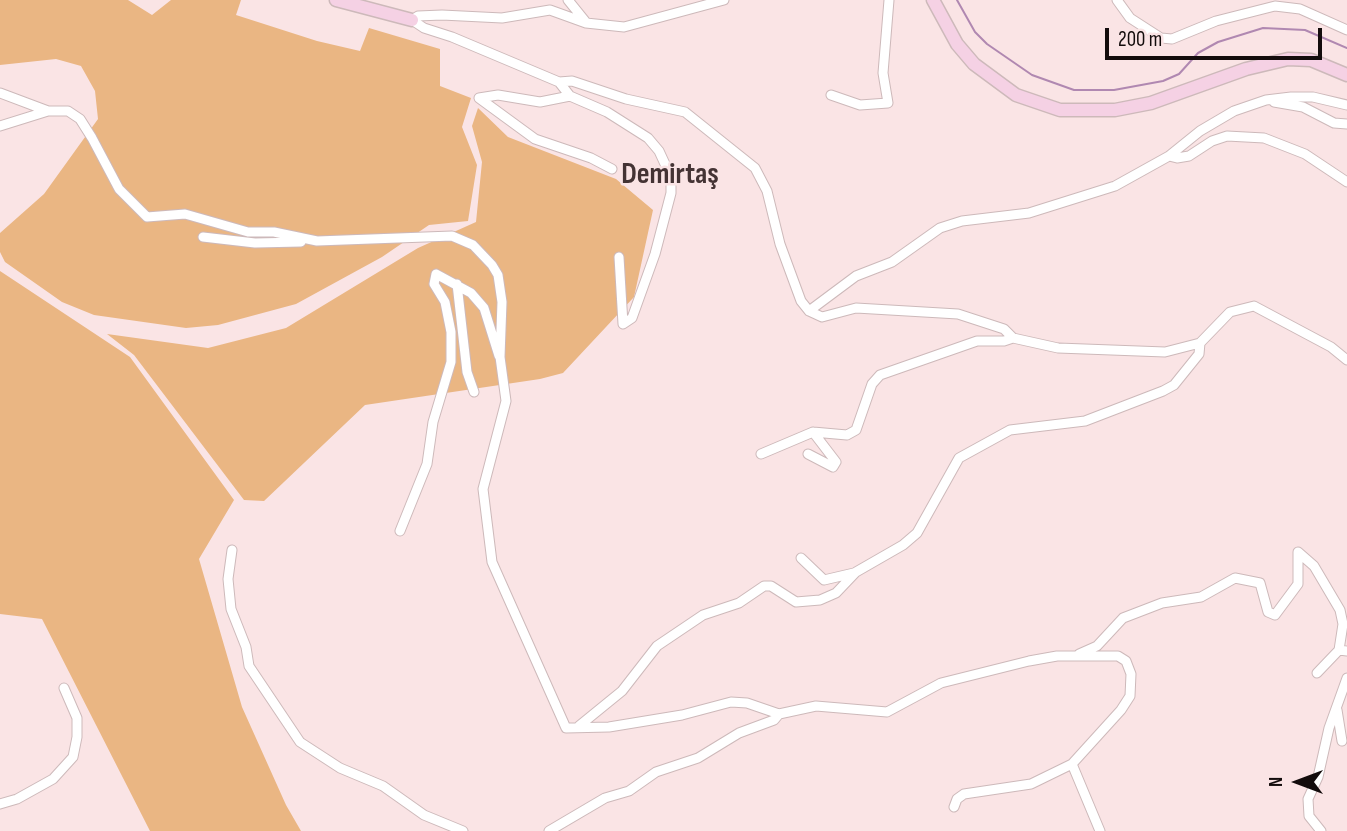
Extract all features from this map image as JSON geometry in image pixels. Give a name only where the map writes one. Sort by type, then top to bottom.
[{"type":"main road","points":[[336,0],[412,20]]},
{"type":"main road","points":[[933,0],[957,44],[974,64],[1016,94],[1060,110],[1115,110],[1151,103],[1247,69],[1288,59],[1311,60],[1347,75]]},
{"type":"street","points":[[568,0],[586,23]]},
{"type":"street","points":[[724,0],[624,27],[586,23],[550,10],[502,18],[442,15],[418,16],[412,20],[424,28],[559,82],[572,81],[626,99],[685,112],[755,168],[767,191],[780,244],[801,300],[809,311],[822,317],[856,308],[958,314],[1004,330],[1013,338],[1058,348],[1165,352],[1200,343],[1230,312],[1254,306],[1331,347],[1347,360]]},
{"type":"street","points":[[831,95],[860,106],[888,103],[883,73],[888,0]]},
{"type":"street","points":[[1117,0],[1130,18],[1161,38],[1172,39],[1216,21],[1275,5],[1300,9],[1347,30]]},
{"type":"street","points":[[559,82],[570,96],[607,112],[648,138],[660,151],[671,177],[671,193],[655,254],[632,318],[623,324],[619,257]]},
{"type":"street","points":[[0,93],[48,111]]},
{"type":"street","points":[[570,96],[540,102],[498,95],[479,97],[535,139],[612,169]]},
{"type":"street","points":[[809,311],[856,276],[892,262],[940,228],[962,221],[1029,213],[1115,186],[1169,156],[1200,131],[1234,111],[1266,100],[1313,97],[1347,105]]},
{"type":"street","points":[[1266,100],[1303,107],[1334,123],[1347,124]]},
{"type":"street","points":[[0,126],[48,111],[68,111],[79,119],[119,189],[138,212],[147,217],[185,214],[248,232],[274,232],[317,241]]},
{"type":"street","points":[[1169,156],[1177,159],[1189,156],[1212,141],[1227,136],[1264,138],[1305,154],[1347,182]]},
{"type":"street","points":[[203,237],[265,243],[452,236],[473,246],[498,275],[502,302],[500,357],[506,401],[483,489],[492,562],[552,691],[566,729],[682,715],[731,702],[747,703],[779,714],[816,706],[887,712],[941,683],[965,675],[1048,658],[1118,656],[1126,661],[1131,674],[1130,696],[1121,710],[1072,764],[1031,783],[964,794],[957,799],[954,807]]},
{"type":"street","points":[[400,531],[428,464],[433,422],[451,362],[451,332],[445,302],[434,284],[436,274],[471,293],[484,308],[500,357]]},
{"type":"street","points":[[457,284],[467,372],[474,392]]},
{"type":"street","points":[[761,454],[813,432],[847,435],[856,430],[872,384],[880,375],[977,341],[1004,341],[1013,338]]},
{"type":"street","points":[[801,558],[824,580],[856,572],[903,545],[917,533],[959,458],[1010,430],[1085,421],[1163,391],[1174,384],[1199,354],[1200,343]]},
{"type":"street","points":[[808,454],[833,467],[836,462],[813,432]]},
{"type":"street","points":[[232,550],[228,579],[231,609],[246,647],[249,666],[300,742],[340,768],[383,786],[424,815],[463,831]]},
{"type":"street","points":[[1074,656],[1097,646],[1123,618],[1163,603],[1201,597],[1235,578],[1260,583],[1268,612],[1275,615],[1298,584],[1298,552],[1314,566],[1340,610],[1343,624],[1343,650],[1317,673]]},
{"type":"street","points":[[574,729],[622,691],[657,646],[703,615],[738,603],[764,586],[771,586],[796,602],[820,600],[836,593],[856,572]]},
{"type":"street","points":[[1321,831],[1309,816],[1308,799],[1318,777],[1347,678]]},
{"type":"street","points":[[0,804],[17,799],[53,779],[73,757],[77,737],[76,718],[64,688]]},
{"type":"street","points":[[1337,705],[1342,741]]},
{"type":"street","points":[[549,831],[605,798],[629,791],[656,772],[698,758],[740,733],[774,720],[779,714]]},
{"type":"street","points":[[1072,764],[1100,831]]},
{"type":"shaded area","points":[[0,0],[128,0],[152,15],[171,0],[241,0],[236,15],[317,41],[360,51],[369,28],[440,49],[440,86],[471,98],[462,127],[477,165],[468,221],[429,225],[382,257],[296,304],[218,325],[186,328],[94,315],[62,302],[5,262],[0,252],[0,233],[44,194],[98,119],[95,91],[81,66],[56,59],[0,65]]},
{"type":"shaded area","points":[[478,108],[508,137],[616,179],[653,210],[634,297],[563,373],[540,379],[365,405],[264,501],[244,500],[134,355],[107,334],[208,348],[286,328],[418,248],[476,222],[482,162],[472,126]]},
{"type":"shaded area","points":[[0,271],[130,357],[234,500],[199,559],[242,707],[286,805],[301,831],[150,831],[42,619],[0,614]]},
{"type":"waterway","points":[[957,0],[975,32],[987,44],[1032,75],[1074,90],[1114,90],[1163,81],[1179,74],[1198,53],[1218,42],[1263,28],[1305,30],[1347,48]]},
{"type":"district","name":"Demirtaş","points":[[670,175]]}]
